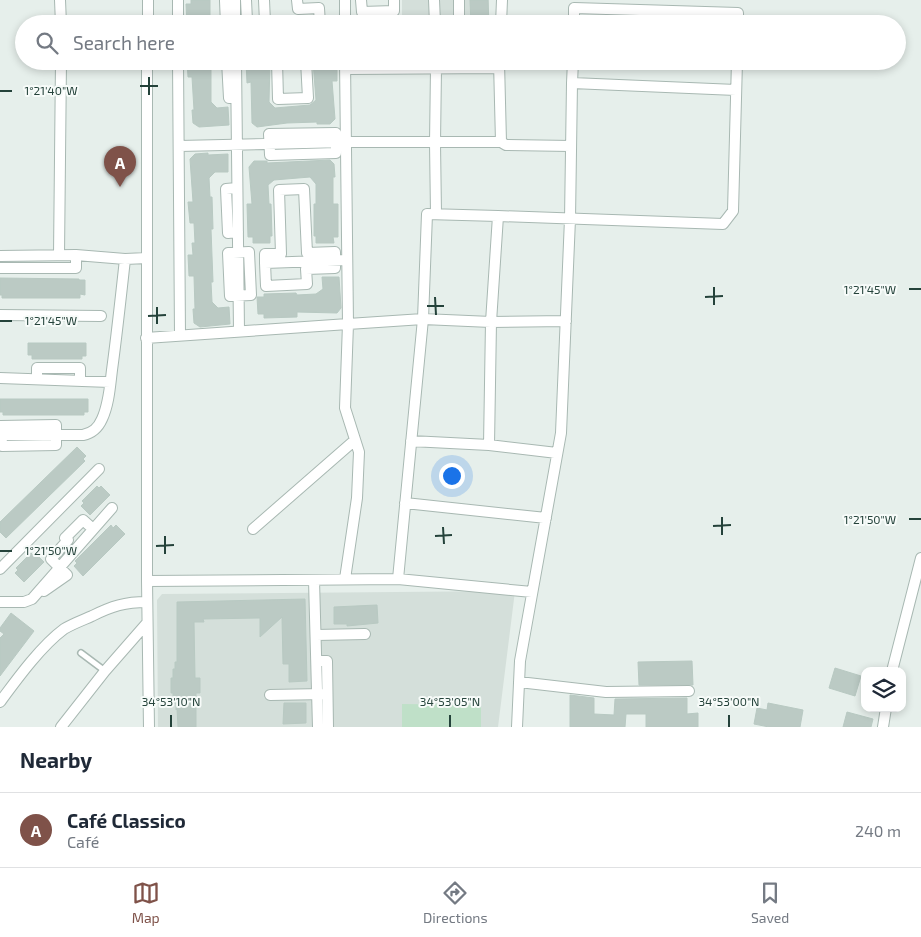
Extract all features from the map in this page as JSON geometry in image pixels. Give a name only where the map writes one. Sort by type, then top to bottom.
[{"type":"street","points":[[60,0],[60,15]]},
{"type":"street","points":[[148,0],[148,15]]},
{"type":"street","points":[[178,0],[178,15]]},
{"type":"street","points":[[233,15],[235,0]]},
{"type":"street","points":[[246,0],[247,15]]},
{"type":"street","points":[[264,0],[265,15]]},
{"type":"street","points":[[297,0],[298,9],[319,8],[319,15]]},
{"type":"street","points":[[345,0],[345,15]]},
{"type":"street","points":[[361,0],[362,12],[394,11],[394,0]]},
{"type":"street","points":[[434,0],[435,15]]},
{"type":"street","points":[[459,0],[460,15]]},
{"type":"street","points":[[501,15],[502,0]]},
{"type":"street","points":[[574,15],[574,8],[738,13],[738,15]]},
{"type":"street","points":[[58,255],[60,70]]},
{"type":"street","points":[[147,70],[146,338],[149,727]]},
{"type":"street","points":[[178,70],[180,335]]},
{"type":"street","points":[[227,70],[229,98],[236,98]]},
{"type":"street","points":[[236,70],[237,188],[226,188],[228,233],[238,232],[238,253]]},
{"type":"street","points":[[276,70],[278,99],[308,98],[306,70]]},
{"type":"street","points":[[345,70],[341,143],[348,324],[345,408],[359,452],[357,498],[345,579]]},
{"type":"street","points":[[436,70],[434,143],[436,214]]},
{"type":"street","points":[[499,70],[501,142]]},
{"type":"street","points":[[517,727],[520,661],[561,433],[570,218],[573,70]]},
{"type":"street","points":[[398,579],[423,319],[427,214],[723,224],[733,211],[737,70]]},
{"type":"street","points":[[572,83],[736,90]]},
{"type":"street","points":[[336,132],[341,143],[336,153],[270,155],[269,134],[336,132]]},
{"type":"street","points":[[341,143],[501,142],[506,145],[571,146]]},
{"type":"street","points":[[179,146],[269,144]]},
{"type":"street","points":[[304,189],[307,253],[335,252],[335,260],[335,268],[306,269],[307,284],[266,286],[265,254],[281,254],[278,190],[304,189]]},
{"type":"street","points":[[489,445],[491,322],[498,216]]},
{"type":"street","points":[[249,252],[251,295],[239,295],[230,296],[228,253],[249,252]]},
{"type":"street","points":[[0,256],[58,255],[124,259],[147,258]]},
{"type":"street","points":[[0,268],[76,268],[76,256]]},
{"type":"street","points":[[56,435],[91,434],[106,411],[124,259]]},
{"type":"street","points":[[266,263],[347,260]]},
{"type":"street","points":[[239,295],[239,331]]},
{"type":"street","points":[[0,315],[101,316]]},
{"type":"street","points":[[146,338],[423,319],[491,322],[566,321]]},
{"type":"street","points":[[0,378],[37,378],[37,368],[80,368],[80,379],[110,382]]},
{"type":"street","points":[[56,425],[56,435],[56,445],[2,446],[1,426],[56,425]]},
{"type":"street","points":[[253,529],[355,440]]},
{"type":"street","points":[[411,440],[489,445],[558,453]]},
{"type":"street","points":[[0,569],[98,469]]},
{"type":"street","points":[[405,503],[546,518]]},
{"type":"street","points":[[60,567],[112,508]]},
{"type":"street","points":[[0,602],[24,602],[32,599],[68,575],[51,559],[68,540],[65,538],[83,520],[93,529]]},
{"type":"street","points":[[893,667],[921,558]]},
{"type":"street","points":[[147,581],[398,579],[532,592]]},
{"type":"street","points":[[314,580],[316,661],[327,661],[318,727]]},
{"type":"street","points":[[0,702],[15,681],[47,645],[66,628],[112,606],[129,602],[147,602]]},
{"type":"street","points":[[61,727],[105,671],[148,623]]},
{"type":"street","points":[[316,635],[365,634]]},
{"type":"street","points":[[519,682],[606,692],[689,691]]},
{"type":"street","points":[[270,695],[322,694]]},
{"type":"street","points":[[322,694],[328,727]]},
{"type":"street","points":[[883,727],[885,712]]},
{"type":"lane","points":[[82,653],[105,671]]},
{"type":"shaded area","points":[[402,0],[489,0],[489,15],[402,15]]},
{"type":"shaded area","points":[[515,591],[498,727],[158,727],[157,600],[162,594]]},
{"type":"green space","points":[[402,704],[481,705],[481,727],[402,727]]},
{"type":"building","points":[[191,0],[210,0],[210,15],[187,15],[186,4],[191,4]]},
{"type":"building","points":[[470,0],[488,0],[489,15],[471,15]]},
{"type":"building","points":[[188,70],[211,70],[211,102],[217,108],[228,107],[229,125],[199,127],[193,123],[192,77],[188,77]]},
{"type":"building","points":[[246,70],[270,70],[269,102],[275,108],[310,105],[316,100],[314,70],[337,70],[337,81],[332,81],[335,119],[330,124],[317,124],[317,122],[287,123],[257,127],[252,123],[251,82],[247,83]]},
{"type":"building","points":[[208,153],[208,155],[228,154],[228,172],[215,172],[209,178],[210,197],[212,197],[213,229],[211,229],[212,302],[218,308],[229,307],[230,324],[200,327],[194,323],[194,276],[189,276],[188,255],[193,255],[192,243],[195,243],[194,223],[190,223],[188,202],[193,202],[190,159],[195,154]]},
{"type":"building","points":[[330,160],[334,164],[335,177],[333,177],[333,204],[338,204],[338,237],[333,237],[334,243],[316,243],[316,236],[314,236],[314,204],[316,204],[316,184],[310,177],[274,180],[268,185],[269,204],[271,204],[272,236],[270,236],[270,243],[253,243],[253,237],[248,237],[247,204],[252,204],[249,167],[254,161],[267,161],[267,163]]},
{"type":"building","points":[[322,277],[339,277],[341,308],[337,313],[297,312],[297,317],[264,318],[264,314],[258,314],[257,297],[264,297],[264,294],[316,294],[323,289]]},
{"type":"building","points":[[0,278],[85,280],[85,295],[80,294],[80,298],[2,298],[2,295],[0,295]]},
{"type":"building","points":[[28,343],[86,343],[86,356],[82,356],[82,359],[32,359],[32,355],[28,355]]},
{"type":"building","points":[[0,399],[88,399],[88,412],[84,412],[84,415],[3,415],[3,412],[0,412]]},
{"type":"building","points":[[77,447],[86,456],[83,459],[85,461],[6,538],[0,532],[0,522]]},
{"type":"building","points":[[97,486],[99,488],[101,486],[110,495],[90,515],[81,506],[84,503],[82,501]]},
{"type":"building","points":[[111,525],[113,528],[116,525],[125,534],[83,576],[74,566],[77,563],[75,561]]},
{"type":"building","points":[[31,553],[33,555],[35,553],[44,562],[24,582],[15,573],[18,570],[16,568]]},
{"type":"building","points":[[305,599],[307,681],[289,682],[289,664],[283,664],[282,617],[260,637],[260,618],[203,619],[204,622],[194,622],[195,678],[200,678],[200,693],[196,693],[196,727],[178,727],[176,703],[173,703],[173,693],[171,693],[171,678],[173,678],[175,662],[177,662],[177,602]]},
{"type":"building","points":[[377,605],[378,623],[347,626],[347,624],[334,624],[334,607]]},
{"type":"building","points":[[11,613],[34,631],[0,676],[0,638],[4,634],[0,631],[0,628]]},
{"type":"building","points":[[692,661],[693,685],[639,685],[638,662]]},
{"type":"building","points":[[835,668],[861,676],[855,696],[829,688]]},
{"type":"building","points":[[570,695],[594,698],[594,714],[614,715],[615,699],[687,698],[687,714],[698,713],[698,727],[646,727],[646,714],[626,714],[625,727],[570,727]]},
{"type":"building","points":[[284,703],[306,703],[306,723],[283,724]]},
{"type":"building","points":[[768,703],[803,710],[800,727],[769,727],[754,724],[757,708],[767,710]]},
{"type":"building","points":[[847,712],[873,719],[871,727],[843,727]]},
{"type":"place","name":"Café Classico","points":[[120,187]]}]
